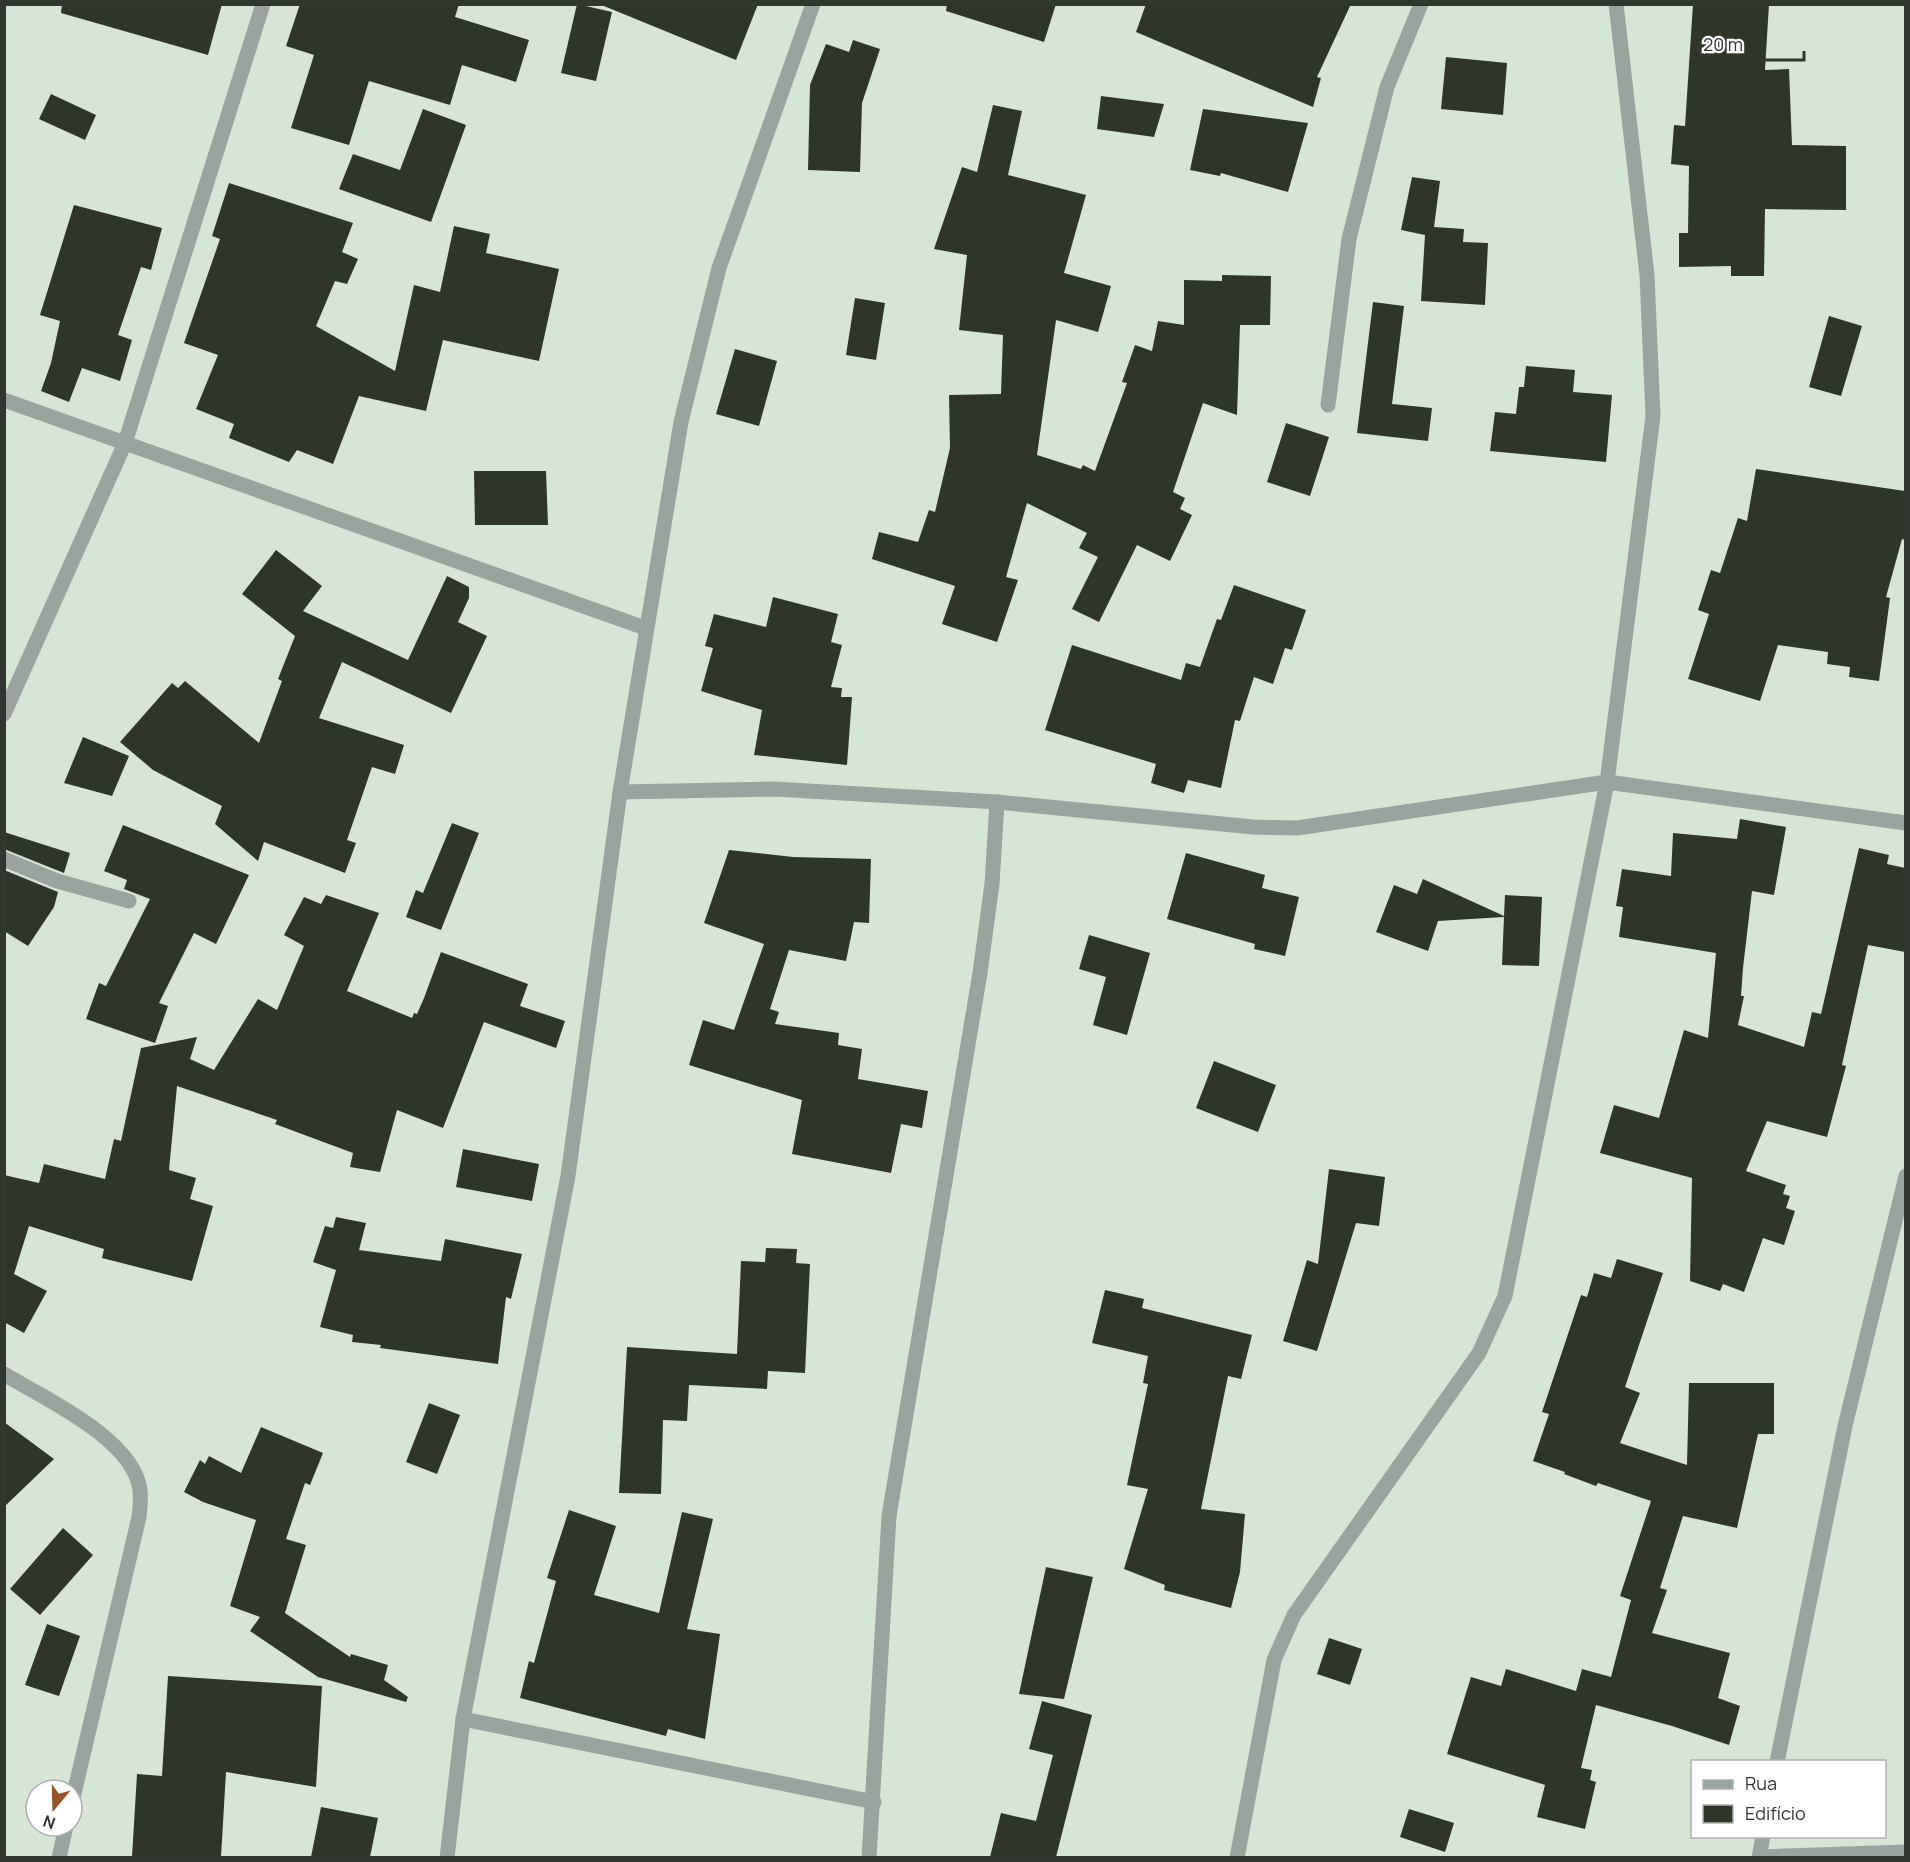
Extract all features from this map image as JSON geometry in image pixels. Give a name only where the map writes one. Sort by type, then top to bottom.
[{"type":"street","points":[[4,714],[125,443],[263,4]]},
{"type":"street","points":[[447,1857],[463,1719],[568,1176],[620,792],[645,628],[681,422],[719,268],[813,4]]},
{"type":"street","points":[[1328,405],[1349,239],[1387,87],[1421,4]]},
{"type":"street","points":[[1237,1857],[1274,1660],[1294,1615],[1479,1353],[1505,1296],[1607,782],[1653,416],[1647,275],[1616,4]]},
{"type":"street","points":[[4,400],[645,628]]},
{"type":"street","points":[[620,792],[774,789],[997,802],[1253,827],[1297,828],[1607,782],[1905,823]]},
{"type":"street","points":[[870,1857],[889,1516],[980,974],[992,884],[997,802]]},
{"type":"street","points":[[4,859],[57,881],[129,901]]},
{"type":"street","points":[[1777,1760],[1845,1426],[1905,1176]]},
{"type":"street","points":[[4,1374],[110,1438],[128,1459],[140,1488],[139,1518],[78,1778]]},
{"type":"street","points":[[463,1719],[874,1802]]},
{"type":"street","points":[[59,1857],[63,1838]]},
{"type":"street","points":[[1763,1838],[1759,1857],[1905,1852]]},
{"type":"building","points":[[62,4],[222,4],[208,55],[61,13]]},
{"type":"building","points":[[300,4],[459,4],[455,17],[529,40],[516,82],[462,65],[450,105],[369,81],[349,145],[291,128],[314,55],[286,46]]},
{"type":"building","points":[[577,4],[612,12],[596,81],[561,73]]},
{"type":"building","points":[[599,4],[758,4],[736,60]]},
{"type":"building","points":[[947,4],[1056,4],[1044,42],[946,11]]},
{"type":"building","points":[[1146,4],[1351,4],[1317,77],[1321,78],[1313,107],[1136,32]]},
{"type":"building","points":[[1693,4],[1769,4],[1765,70],[1789,69],[1792,145],[1846,146],[1846,210],[1765,209],[1764,276],[1731,276],[1731,266],[1679,267],[1679,233],[1688,233],[1689,166],[1671,164],[1674,125],[1685,126]]},
{"type":"building","points":[[853,40],[880,49],[862,103],[860,172],[808,170],[810,85],[826,44],[849,52]]},
{"type":"building","points":[[1446,57],[1507,63],[1503,115],[1441,109]]},
{"type":"building","points":[[51,94],[96,115],[85,140],[39,119]]},
{"type":"building","points":[[1101,96],[1164,104],[1154,137],[1097,129]]},
{"type":"building","points":[[993,105],[1022,111],[1008,175],[1086,195],[1064,273],[1111,286],[1098,332],[1056,320],[1037,455],[1081,469],[1083,465],[1095,471],[1127,383],[1122,382],[1135,345],[1152,351],[1158,321],[1184,325],[1184,280],[1222,281],[1222,275],[1271,276],[1270,325],[1240,325],[1237,415],[1203,403],[1173,492],[1185,498],[1180,509],[1192,515],[1170,561],[1137,545],[1099,622],[1072,609],[1098,557],[1079,548],[1087,533],[1027,503],[1006,577],[1018,580],[997,642],[942,624],[955,586],[872,559],[879,532],[918,542],[929,510],[935,512],[950,448],[949,395],[1001,394],[1003,335],[959,330],[967,255],[934,249],[962,167],[977,172]]},
{"type":"building","points":[[423,109],[466,125],[431,222],[339,189],[353,154],[400,170]]},
{"type":"building","points":[[1203,109],[1308,123],[1288,192],[1221,173],[1220,176],[1190,170]]},
{"type":"building","points":[[1412,177],[1440,181],[1434,227],[1464,229],[1463,242],[1488,243],[1485,305],[1421,301],[1425,235],[1401,230]]},
{"type":"building","points":[[229,183],[353,223],[342,252],[358,259],[347,284],[335,281],[316,326],[395,371],[414,285],[440,292],[454,226],[490,234],[486,253],[559,269],[539,361],[443,340],[426,411],[359,396],[333,464],[297,450],[289,462],[229,438],[234,424],[196,409],[218,355],[184,343],[220,239],[212,236]]},
{"type":"building","points":[[74,205],[162,228],[151,270],[141,267],[118,335],[132,340],[120,381],[82,368],[69,402],[41,391],[51,363],[60,321],[40,315]]},
{"type":"building","points":[[855,298],[885,303],[876,360],[846,355]]},
{"type":"building","points":[[1373,302],[1404,306],[1392,404],[1432,408],[1428,441],[1357,433]]},
{"type":"building","points":[[1829,316],[1862,326],[1841,396],[1809,387]]},
{"type":"building","points":[[735,349],[777,361],[759,426],[716,414]]},
{"type":"building","points":[[1526,366],[1575,370],[1573,392],[1612,395],[1606,462],[1490,451],[1495,412],[1516,414],[1519,387],[1524,387]]},
{"type":"building","points":[[1286,423],[1329,437],[1310,496],[1267,482]]},
{"type":"building","points":[[1756,469],[1905,491],[1905,540],[1902,539],[1886,597],[1890,598],[1879,681],[1849,677],[1850,667],[1827,664],[1828,652],[1778,645],[1760,701],[1688,679],[1709,614],[1698,610],[1711,570],[1720,573],[1738,518],[1747,521]]},
{"type":"building","points":[[474,471],[546,471],[548,525],[475,525]]},
{"type":"building","points":[[276,550],[322,586],[303,611],[408,660],[447,576],[469,587],[469,598],[458,622],[487,636],[451,713],[342,662],[319,718],[404,745],[395,774],[372,767],[347,840],[356,843],[345,873],[264,842],[258,861],[215,824],[222,806],[153,770],[120,742],[172,683],[178,688],[185,681],[259,743],[282,681],[278,679],[295,636],[242,594]]},
{"type":"building","points":[[1234,585],[1306,610],[1292,650],[1285,648],[1273,684],[1254,677],[1240,721],[1235,720],[1221,788],[1188,780],[1184,793],[1151,783],[1156,764],[1045,730],[1072,645],[1181,680],[1186,663],[1200,667],[1217,619],[1221,620]]},
{"type":"building","points":[[773,597],[838,614],[831,642],[842,645],[831,687],[842,688],[841,697],[852,697],[847,765],[754,755],[762,710],[701,691],[713,648],[705,646],[714,614],[766,627]]},
{"type":"building","points":[[83,737],[129,756],[112,796],[64,783]]},
{"type":"building","points":[[1740,819],[1786,827],[1774,895],[1752,891],[1743,968],[1741,996],[1744,996],[1738,1025],[1804,1047],[1812,1012],[1821,1014],[1859,848],[1889,855],[1887,864],[1905,868],[1905,952],[1868,945],[1842,1065],[1846,1066],[1827,1137],[1767,1121],[1746,1171],[1786,1185],[1783,1194],[1790,1196],[1786,1208],[1795,1211],[1784,1245],[1763,1238],[1744,1292],[1723,1284],[1720,1291],[1690,1281],[1692,1178],[1600,1153],[1614,1105],[1659,1118],[1684,1030],[1708,1038],[1716,953],[1619,937],[1623,907],[1616,906],[1622,869],[1671,876],[1673,833],[1737,839]]},
{"type":"building","points":[[452,823],[479,833],[441,930],[406,917],[416,890],[423,893]]},
{"type":"building","points":[[123,825],[249,875],[216,944],[194,933],[159,1003],[168,1006],[155,1043],[86,1019],[99,983],[106,986],[150,899],[124,889],[127,880],[104,871]]},
{"type":"building","points":[[4,832],[70,853],[64,873],[4,849]]},
{"type":"building","points":[[729,850],[793,857],[871,859],[869,923],[854,922],[846,961],[789,950],[770,1009],[779,1012],[775,1024],[839,1033],[838,1045],[862,1049],[858,1079],[928,1091],[922,1128],[901,1124],[891,1173],[792,1154],[802,1100],[689,1065],[703,1020],[734,1030],[764,944],[704,923]]},
{"type":"building","points":[[1186,853],[1265,875],[1262,888],[1299,897],[1285,956],[1254,949],[1255,944],[1167,919]]},
{"type":"building","points":[[4,870],[58,892],[54,907],[28,946],[4,931]]},
{"type":"building","points":[[1423,879],[1504,916],[1505,895],[1542,897],[1539,966],[1502,965],[1504,917],[1438,921],[1428,951],[1376,932],[1394,885],[1417,894]]},
{"type":"building","points":[[326,895],[379,913],[347,991],[412,1018],[414,1013],[417,1014],[441,952],[528,984],[520,1006],[565,1021],[556,1048],[484,1022],[443,1128],[397,1110],[380,1172],[350,1167],[353,1153],[275,1124],[277,1120],[177,1086],[169,1170],[196,1178],[190,1199],[213,1206],[192,1281],[102,1258],[104,1249],[29,1226],[14,1274],[47,1291],[24,1333],[4,1322],[4,1175],[39,1183],[44,1164],[105,1179],[114,1139],[121,1141],[141,1048],[197,1037],[190,1059],[214,1070],[258,999],[277,1010],[304,946],[284,935],[304,897],[321,904]]},
{"type":"building","points":[[1089,935],[1150,953],[1127,1035],[1093,1025],[1106,977],[1079,969]]},
{"type":"building","points":[[1214,1061],[1276,1085],[1258,1132],[1196,1108]]},
{"type":"building","points":[[463,1149],[539,1164],[532,1201],[456,1187]]},
{"type":"building","points":[[1329,1169],[1385,1177],[1379,1226],[1356,1223],[1317,1351],[1283,1341],[1307,1260],[1318,1264]]},
{"type":"building","points":[[336,1217],[366,1223],[359,1250],[441,1261],[445,1239],[522,1254],[511,1299],[506,1297],[498,1364],[380,1348],[381,1345],[352,1342],[353,1335],[320,1327],[336,1270],[313,1262],[325,1226],[333,1228]]},
{"type":"building","points":[[766,1248],[797,1249],[796,1263],[810,1264],[805,1373],[768,1371],[767,1389],[689,1385],[687,1421],[663,1420],[661,1494],[619,1493],[627,1347],[737,1354],[741,1261],[765,1262]]},
{"type":"building","points":[[1617,1259],[1663,1273],[1625,1387],[1640,1393],[1620,1443],[1687,1465],[1689,1383],[1774,1383],[1774,1434],[1758,1434],[1737,1528],[1683,1516],[1660,1588],[1667,1590],[1652,1633],[1730,1653],[1718,1698],[1740,1706],[1729,1745],[1596,1705],[1581,1768],[1592,1770],[1590,1780],[1596,1782],[1585,1829],[1537,1817],[1545,1785],[1447,1754],[1471,1677],[1501,1686],[1506,1669],[1576,1691],[1582,1669],[1611,1677],[1631,1600],[1620,1596],[1651,1501],[1598,1483],[1596,1486],[1533,1461],[1549,1414],[1542,1412],[1581,1295],[1587,1297],[1594,1273],[1611,1278]]},
{"type":"building","points":[[1105,1290],[1144,1299],[1142,1308],[1252,1335],[1241,1379],[1228,1376],[1201,1509],[1245,1514],[1240,1572],[1231,1608],[1164,1590],[1165,1585],[1124,1569],[1148,1489],[1127,1485],[1148,1384],[1143,1383],[1148,1356],[1092,1343]]},
{"type":"building","points":[[429,1403],[460,1415],[437,1474],[406,1462]]},
{"type":"building","points":[[4,1422],[54,1459],[4,1507]]},
{"type":"building","points":[[261,1427],[323,1453],[310,1485],[305,1483],[286,1539],[306,1545],[285,1613],[350,1657],[351,1654],[388,1665],[384,1680],[408,1697],[406,1702],[318,1677],[250,1631],[260,1617],[230,1606],[256,1520],[203,1502],[184,1492],[200,1460],[205,1464],[209,1456],[241,1473]]},
{"type":"building","points":[[569,1510],[616,1526],[594,1595],[659,1613],[682,1512],[713,1519],[687,1629],[720,1634],[705,1739],[668,1729],[666,1736],[520,1698],[529,1661],[534,1663],[556,1581],[547,1578]]},
{"type":"building","points":[[63,1528],[93,1555],[40,1615],[10,1589]]},
{"type":"building","points":[[1046,1567],[1093,1577],[1064,1699],[1019,1694]]},
{"type":"building","points":[[47,1624],[80,1636],[59,1696],[25,1685]]},
{"type":"building","points":[[1329,1638],[1362,1649],[1350,1685],[1317,1674]]},
{"type":"building","points":[[168,1676],[322,1686],[316,1787],[226,1772],[221,1857],[132,1857],[137,1774],[162,1776]]},
{"type":"building","points":[[1042,1701],[1092,1715],[1056,1857],[990,1857],[1001,1813],[1036,1821],[1053,1755],[1029,1749]]},
{"type":"building","points":[[321,1807],[378,1818],[370,1857],[311,1857]]},
{"type":"building","points":[[1409,1809],[1454,1823],[1445,1852],[1400,1837]]}]
